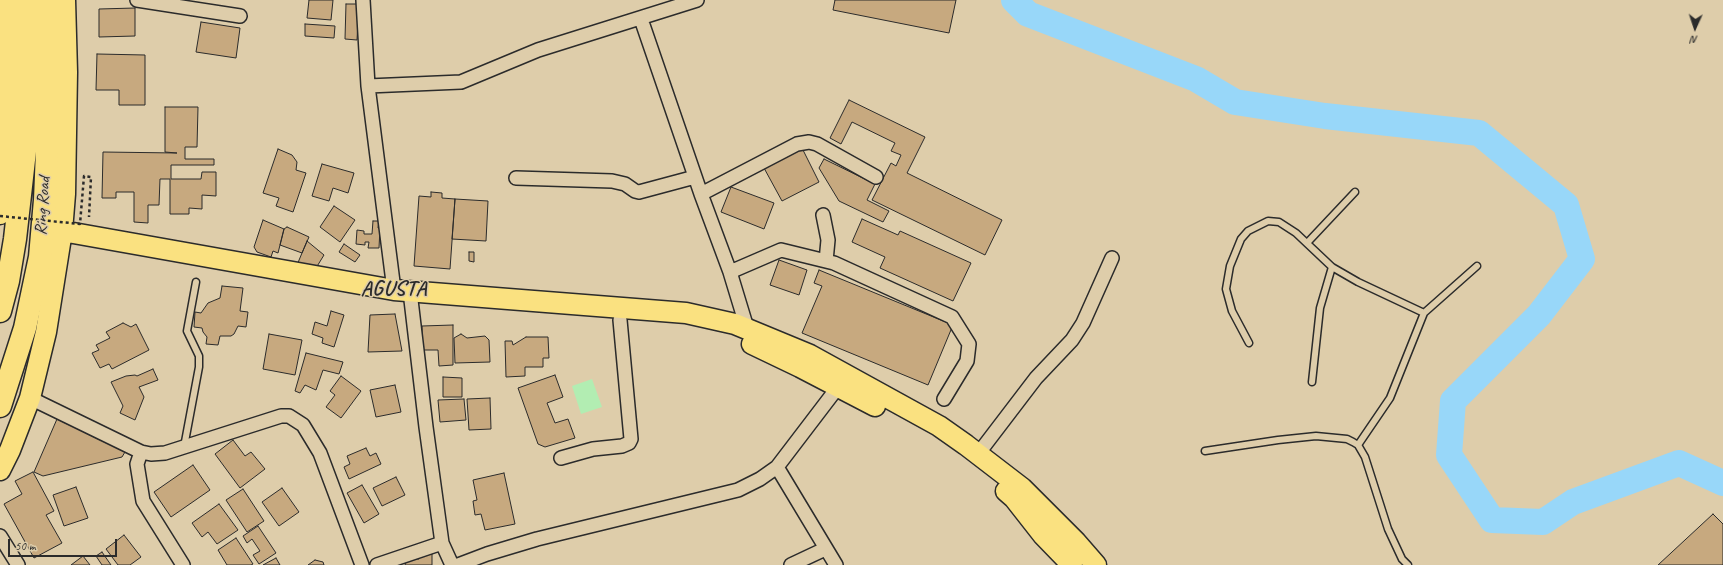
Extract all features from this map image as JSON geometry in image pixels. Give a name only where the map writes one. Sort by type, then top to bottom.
[{"type":"highway","name":"Ring Road","points":[[0,311],[8,281],[16,239],[26,142],[26,0]]},
{"type":"highway","name":"Ring Road","points":[[0,406],[25,328],[40,257],[46,165],[47,0]]},
{"type":"main road","points":[[0,215],[4,190],[6,139],[7,73],[5,0]]},
{"type":"main road","points":[[0,470],[10,450],[30,398],[46,332],[62,235],[65,194],[67,72],[65,0]]},
{"type":"main road","points":[[62,235],[394,290],[686,313],[747,328],[810,355],[939,426],[1022,488],[1076,542],[1096,565]]},
{"type":"main road","points":[[62,235],[411,300],[683,326],[735,338],[760,348],[906,422],[951,450],[992,479],[1014,498],[1043,535],[1072,565]]},
{"type":"street","points":[[137,0],[240,16]]},
{"type":"street","points":[[363,0],[368,86],[394,290]]},
{"type":"street","points":[[368,86],[461,82],[538,50],[641,19],[697,0]]},
{"type":"street","points":[[641,19],[695,177],[730,272],[747,328]]},
{"type":"street","points":[[701,194],[797,144],[809,142],[817,144],[876,177]]},
{"type":"street","points":[[516,178],[612,181],[625,184],[635,191],[640,192],[695,177]]},
{"type":"street","points":[[823,215],[828,240],[826,261]]},
{"type":"street","points":[[730,272],[781,250],[826,261],[886,286],[952,317],[968,344],[967,361],[944,399]]},
{"type":"street","points":[[978,454],[1036,378],[1072,340],[1083,322],[1112,258]]},
{"type":"street","points":[[411,300],[442,543],[452,565]]},
{"type":"street","points":[[561,458],[593,449],[622,446],[629,443],[631,439],[620,320]]},
{"type":"street","points":[[458,565],[487,554],[588,525],[676,506],[738,490],[760,479],[777,467],[838,387]]},
{"type":"street","points":[[30,398],[141,452],[151,454],[166,453],[281,416],[289,416],[303,425],[320,453],[362,565]]},
{"type":"street","points":[[141,452],[136,464],[143,501],[184,565]]},
{"type":"street","points":[[777,467],[836,565]]},
{"type":"street","points":[[0,536],[18,565]]},
{"type":"street","points":[[377,565],[442,543]]},
{"type":"street","points":[[791,565],[825,549]]},
{"type":"lane","points":[[1307,243],[1355,192]]},
{"type":"lane","points":[[1249,343],[1232,310],[1226,289],[1230,266],[1241,238],[1248,231],[1259,224],[1268,221],[1279,222],[1307,243],[1332,267],[1358,282],[1424,313]]},
{"type":"lane","points":[[1358,445],[1390,398],[1424,313],[1434,302],[1477,266]]},
{"type":"lane","points":[[1312,382],[1320,308],[1332,267]]},
{"type":"lane","points":[[184,447],[199,367],[199,356],[188,331],[196,282]]},
{"type":"lane","points":[[1205,451],[1316,436],[1346,439],[1358,445],[1370,470],[1376,495],[1388,529],[1402,559],[1408,565]]},
{"type":"path","points":[[0,215],[80,224],[84,176],[91,177],[89,217]]},
{"type":"green space","points":[[592,379],[602,407],[581,414],[572,386]]},
{"type":"building","points":[[309,0],[333,0],[331,20],[307,18]]},
{"type":"building","points":[[835,0],[956,0],[949,33],[833,10]]},
{"type":"building","points":[[346,4],[359,4],[357,40],[345,39]]},
{"type":"building","points":[[135,8],[135,36],[99,37],[99,9]]},
{"type":"building","points":[[201,22],[240,28],[236,58],[196,52]]},
{"type":"building","points":[[305,24],[335,26],[334,38],[305,36]]},
{"type":"building","points":[[97,54],[145,55],[145,105],[119,105],[119,90],[96,90]]},
{"type":"building","points":[[849,100],[925,137],[907,173],[1002,220],[985,255],[872,200],[891,163],[896,166],[901,155],[891,151],[895,143],[852,122],[841,144],[830,138]]},
{"type":"building","points":[[165,107],[198,107],[197,147],[185,147],[185,159],[214,159],[214,165],[171,165],[171,179],[201,179],[202,172],[216,172],[216,196],[202,195],[202,209],[189,208],[189,214],[170,214],[170,179],[160,179],[159,205],[148,205],[148,223],[134,222],[134,192],[116,192],[116,198],[102,198],[103,152],[177,153],[165,152]]},
{"type":"building","points":[[802,148],[819,182],[782,201],[764,168]]},
{"type":"building","points":[[278,149],[292,155],[297,162],[296,170],[306,173],[293,212],[276,206],[279,198],[263,193]]},
{"type":"building","points":[[824,159],[875,184],[867,200],[889,211],[883,222],[839,201],[819,168]]},
{"type":"building","points":[[322,164],[354,173],[348,193],[333,188],[329,201],[312,196]]},
{"type":"building","points":[[731,187],[774,203],[764,229],[721,212]]},
{"type":"building","points":[[431,192],[442,193],[442,198],[455,199],[450,269],[414,266],[419,196],[431,197]]},
{"type":"building","points":[[455,199],[488,201],[486,241],[452,239]]},
{"type":"building","points":[[334,206],[355,220],[340,242],[320,227]]},
{"type":"building","points":[[862,219],[898,235],[900,231],[971,263],[953,301],[880,268],[885,257],[852,242]]},
{"type":"building","points":[[263,220],[284,229],[278,253],[273,251],[271,257],[257,252],[254,247]]},
{"type":"building","points":[[373,221],[379,221],[379,248],[368,248],[369,242],[365,242],[365,245],[356,244],[357,230],[364,231],[364,234],[372,234]]},
{"type":"building","points":[[287,227],[309,237],[302,253],[280,245],[284,229]]},
{"type":"building","points":[[307,241],[324,255],[316,268],[297,265]]},
{"type":"building","points":[[344,244],[360,255],[355,262],[339,252]]},
{"type":"building","points":[[469,252],[474,252],[474,262],[469,261]]},
{"type":"building","points":[[779,260],[807,270],[799,295],[770,285]]},
{"type":"building","points":[[819,270],[953,325],[928,385],[802,333],[822,286],[814,283]]},
{"type":"building","points":[[222,286],[243,288],[240,311],[248,312],[246,327],[238,326],[234,334],[231,336],[220,336],[218,345],[206,344],[207,337],[202,328],[194,327],[195,312],[201,313],[208,303],[220,298]]},
{"type":"building","points":[[331,311],[344,315],[334,347],[322,343],[323,338],[312,334],[315,322],[327,326]]},
{"type":"building","points":[[395,314],[402,351],[368,352],[370,315]]},
{"type":"building","points":[[123,323],[131,327],[136,324],[149,350],[112,369],[109,364],[100,368],[92,353],[99,350],[96,345],[110,338],[106,332]]},
{"type":"building","points":[[453,325],[453,365],[439,366],[438,350],[422,350],[422,326]]},
{"type":"building","points":[[269,334],[302,340],[295,375],[263,369]]},
{"type":"building","points":[[461,334],[467,338],[485,336],[489,340],[490,362],[455,363],[454,338]]},
{"type":"building","points":[[526,337],[548,337],[549,358],[543,358],[543,367],[525,367],[525,376],[506,377],[505,341],[512,341],[513,345]]},
{"type":"building","points":[[306,353],[343,362],[339,374],[323,370],[316,390],[305,385],[300,393],[295,391]]},
{"type":"building","points":[[153,369],[158,380],[139,387],[144,397],[135,420],[120,413],[123,406],[111,382],[126,376],[137,376]]},
{"type":"building","points":[[555,375],[563,397],[547,403],[555,423],[568,419],[575,438],[545,447],[538,444],[518,388]]},
{"type":"building","points":[[341,376],[361,391],[341,418],[326,407],[335,395],[330,391]]},
{"type":"building","points":[[443,377],[462,378],[462,397],[443,397]]},
{"type":"building","points":[[395,385],[401,412],[376,417],[370,390]]},
{"type":"building","points":[[490,398],[491,429],[469,430],[467,399]]},
{"type":"building","points":[[464,399],[466,420],[440,422],[438,400]]},
{"type":"building","points":[[57,419],[125,452],[122,457],[43,476],[34,472]]},
{"type":"building","points":[[233,440],[245,456],[251,452],[265,469],[240,488],[215,454]]},
{"type":"building","points":[[366,448],[370,456],[376,453],[381,464],[349,479],[344,467],[350,464],[347,456]]},
{"type":"building","points":[[193,465],[210,490],[171,517],[154,492]]},
{"type":"building","points":[[33,472],[54,511],[46,515],[62,543],[34,558],[4,504],[22,494],[15,481]]},
{"type":"building","points":[[504,473],[515,524],[485,530],[481,514],[475,515],[473,501],[477,500],[473,480]]},
{"type":"building","points":[[396,477],[405,495],[382,506],[373,488]]},
{"type":"building","points":[[362,485],[379,514],[364,523],[347,493]]},
{"type":"building","points":[[76,487],[88,518],[64,526],[53,495]]},
{"type":"building","points":[[282,488],[299,512],[279,526],[262,502]]},
{"type":"building","points":[[243,489],[264,521],[247,532],[226,500]]},
{"type":"building","points":[[219,504],[238,530],[217,544],[208,532],[202,537],[192,523]]},
{"type":"building","points":[[1713,514],[1723,524],[1723,565],[1658,565]]},
{"type":"building","points":[[258,526],[276,553],[259,564],[253,555],[260,551],[252,539],[247,543],[243,536]]},
{"type":"building","points":[[124,535],[141,557],[130,565],[118,565],[106,549]]},
{"type":"building","points":[[236,538],[253,564],[227,565],[218,550]]},
{"type":"building","points":[[102,552],[111,565],[102,565],[96,556]]},
{"type":"building","points":[[420,553],[432,554],[432,565],[405,565],[407,558],[419,559]]},
{"type":"building","points":[[83,556],[90,565],[71,565]]},
{"type":"building","points":[[276,558],[280,565],[263,565]]},
{"type":"building","points":[[315,560],[323,562],[324,565],[308,565]]},
{"type":"waterway","points":[[1014,0],[1028,14],[1196,79],[1235,102],[1325,116],[1479,133],[1566,205],[1582,259],[1539,315],[1453,401],[1449,455],[1492,520],[1543,522],[1573,502],[1679,463],[1723,483]]},
{"type":"district","name":"AGUSTA","points":[[394,289]]}]
